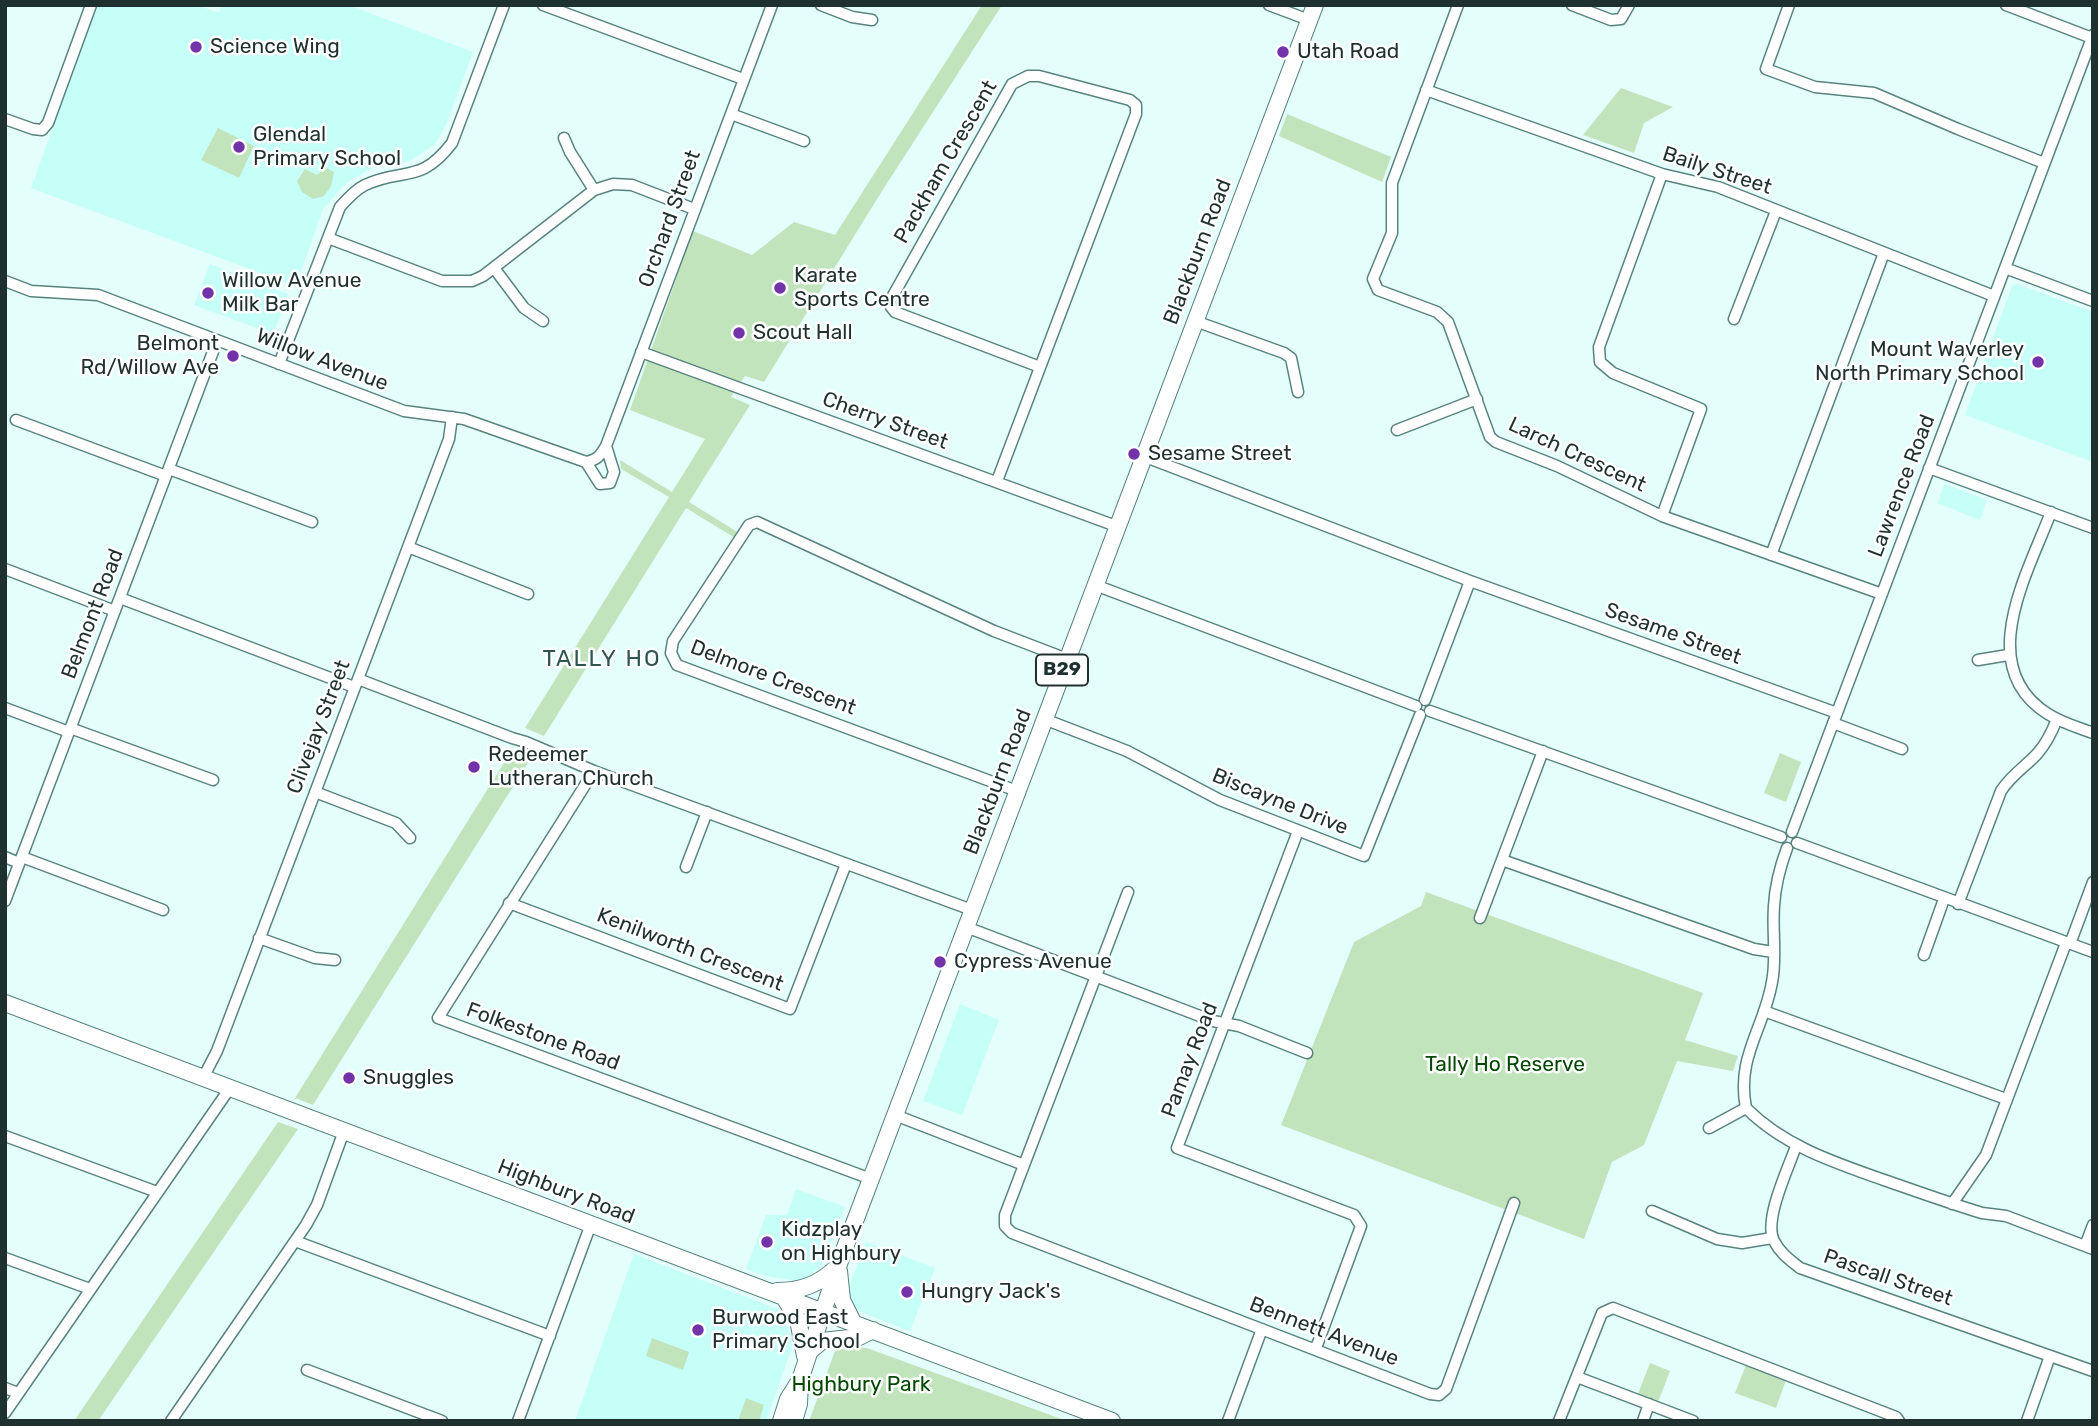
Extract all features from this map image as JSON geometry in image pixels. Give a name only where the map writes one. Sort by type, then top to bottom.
[{"type":"main road","name":"Blackburn Road","points":[[794,1421],[799,1404],[800,1380],[839,1262],[1312,13]]},
{"type":"main road","name":"Highbury Road","points":[[5,1003],[1112,1421]]},
{"type":"main road","points":[[807,1357],[798,1320],[777,1294],[809,1287],[829,1275],[839,1262]]},
{"type":"main road","points":[[839,1262],[839,1289],[853,1322]]},
{"type":"main road","points":[[807,1357],[822,1341],[859,1337],[873,1330]]},
{"type":"main road","name":"Blackburn Road","points":[[781,1421],[788,1399],[800,1380]]},
{"type":"street","points":[[5,119],[42,130],[48,123],[91,5]]},
{"type":"street","points":[[279,364],[340,207],[356,191],[377,181],[411,175],[440,158],[452,143],[504,5]]},
{"type":"street","points":[[543,5],[743,79]]},
{"type":"street","name":"Orchard Street","points":[[586,462],[600,484],[610,483],[614,472],[606,446],[772,5]]},
{"type":"street","points":[[821,5],[852,17],[872,20]]},
{"type":"street","points":[[1269,5],[1312,13]]},
{"type":"street","name":"Larch Crescent","points":[[1458,5],[1392,183],[1392,233],[1373,279],[1378,290],[1437,312],[1448,322],[1490,437],[1496,442],[1557,466],[1662,516],[1882,594]]},
{"type":"street","points":[[1572,5],[1611,20],[1621,19],[1629,6]]},
{"type":"street","points":[[1789,5],[1766,69],[1815,87],[1874,93],[2044,163]]},
{"type":"street","points":[[2006,5],[2092,36]]},
{"type":"street","name":"Lawrence Road","points":[[1746,1108],[1742,1088],[1745,1066],[1773,981],[1773,905],[1778,873],[2092,36]]},
{"type":"street","name":"Packham Crescent","points":[[1028,76],[1039,76],[1130,100],[1136,105],[1136,114],[1040,367],[895,312],[890,301],[1012,84],[1028,76]]},
{"type":"street","name":"Baily Street","points":[[1426,90],[1662,174],[1718,187],[1994,296]]},
{"type":"street","points":[[731,114],[804,141]]},
{"type":"street","points":[[564,138],[594,190]]},
{"type":"street","points":[[1662,174],[1599,347],[1600,362],[1613,373],[1701,409],[1662,516]]},
{"type":"street","points":[[328,238],[442,281],[472,281],[494,268],[594,190],[613,184],[632,185],[694,209]]},
{"type":"street","points":[[1734,319],[1776,211]]},
{"type":"street","points":[[1771,555],[1884,253]]},
{"type":"street","points":[[494,268],[524,308],[543,321]]},
{"type":"street","points":[[2005,268],[2093,301]]},
{"type":"street","name":"Willow Avenue","points":[[5,281],[31,291],[97,296],[404,411],[464,419],[586,462]]},
{"type":"street","points":[[1195,321],[1284,353],[1291,358],[1298,392]]},
{"type":"street","name":"Belmont Road","points":[[5,901],[217,341]]},
{"type":"street","name":"Cherry Street","points":[[641,352],[1116,526]]},
{"type":"street","points":[[997,481],[1040,367]]},
{"type":"street","points":[[1397,430],[1477,399]]},
{"type":"street","name":"Clivejay Street","points":[[206,1079],[449,439],[452,417]]},
{"type":"street","points":[[16,420],[312,522]]},
{"type":"street","points":[[586,462],[594,461],[606,446]]},
{"type":"street","name":"Sesame Street","points":[[1143,456],[1835,718],[1902,749]]},
{"type":"street","points":[[1930,468],[2093,528]]},
{"type":"street","points":[[2051,512],[2013,613],[2008,655],[2022,688],[2039,708],[2057,719],[2093,733]]},
{"type":"street","name":"Delmore Crescent","points":[[1017,791],[677,665],[671,653],[673,641],[749,525],[757,522],[995,631],[1067,659]]},
{"type":"street","points":[[408,547],[528,594]]},
{"type":"street","points":[[5,569],[115,611]]},
{"type":"street","points":[[1423,708],[1470,581]]},
{"type":"street","points":[[1095,584],[1423,708],[2093,952]]},
{"type":"street","points":[[120,598],[526,742],[594,771],[972,910]]},
{"type":"street","points":[[1978,660],[2008,655]]},
{"type":"street","points":[[5,708],[213,780]]},
{"type":"street","name":"Biscayne Drive","points":[[1044,719],[1127,751],[1220,800],[1364,856],[1423,708]]},
{"type":"street","points":[[1958,904],[2001,791],[2008,780],[2037,754],[2049,738],[2057,719]]},
{"type":"street","points":[[1480,918],[1543,751]]},
{"type":"street","name":"Folkestone Road","points":[[594,771],[438,1018],[870,1179]]},
{"type":"street","points":[[315,792],[396,823],[411,838]]},
{"type":"street","points":[[686,867],[707,812]]},
{"type":"street","name":"Pamay Road","points":[[1298,831],[1177,1148],[1354,1215],[1362,1226],[1316,1348]]},
{"type":"street","points":[[5,857],[21,860],[163,910]]},
{"type":"street","points":[[1502,860],[1754,949],[1773,952]]},
{"type":"street","name":"Kenilworth Crescent","points":[[509,903],[790,1009],[846,864]]},
{"type":"street","points":[[1952,1204],[1986,1155],[2093,882]]},
{"type":"street","points":[[895,1115],[1024,1165],[1128,892]]},
{"type":"street","points":[[1924,955],[1944,899]]},
{"type":"street","points":[[966,927],[1307,1052]]},
{"type":"street","points":[[259,938],[315,958],[335,960]]},
{"type":"street","points":[[1765,1010],[2007,1100]]},
{"type":"street","points":[[5,1413],[230,1088]]},
{"type":"street","points":[[1709,1128],[1746,1108],[1761,1123],[1796,1146],[1824,1159],[1952,1204],[1982,1213],[2006,1216],[2089,1247],[2093,1225]]},
{"type":"street","points":[[171,1421],[317,1205],[344,1131]]},
{"type":"street","points":[[5,1136],[157,1192]]},
{"type":"street","points":[[1652,1211],[1717,1239],[1742,1243],[1772,1238],[1773,1213],[1796,1146]]},
{"type":"street","name":"Bennett Avenue","points":[[1024,1165],[1006,1214],[1005,1226],[1012,1233],[1430,1394],[1439,1395],[1446,1389],[1514,1203]]},
{"type":"street","points":[[518,1421],[591,1224]]},
{"type":"street","name":"Pascall Street","points":[[1772,1238],[1782,1253],[1800,1268],[2093,1371]]},
{"type":"street","points":[[295,1241],[550,1336]]},
{"type":"street","points":[[5,1258],[90,1289]]},
{"type":"street","points":[[1559,1421],[1602,1312],[1613,1308],[1780,1371],[1896,1417],[1899,1421]]},
{"type":"street","points":[[1228,1421],[1262,1329]]},
{"type":"street","points":[[2027,1421],[2050,1356]]},
{"type":"street","points":[[307,1370],[442,1421]]},
{"type":"street","points":[[1577,1377],[1693,1421]]},
{"type":"street","points":[[5,1388],[18,1393]]},
{"type":"street","points":[[1643,1421],[1649,1404]]},
{"type":"shaded area","name":"Glendal Primary School","points":[[97,5],[197,5],[219,13],[222,5],[348,5],[473,52],[446,125],[435,144],[412,160],[370,169],[346,183],[323,209],[296,286],[31,188]]},
{"type":"shaded area","points":[[210,264],[288,294],[273,334],[194,305]]},
{"type":"shaded area","name":"Mount Waverley North Primary School","points":[[2017,284],[2093,312],[2093,462],[1965,415],[2012,286]]},
{"type":"shaded area","points":[[1945,484],[1987,500],[1980,520],[1937,503]]},
{"type":"shaded area","points":[[960,1004],[999,1020],[962,1115],[923,1101]]},
{"type":"shaded area","points":[[796,1189],[845,1207],[822,1265],[798,1281],[765,1276],[746,1269],[766,1215],[787,1215]]},
{"type":"shaded area","points":[[866,1242],[935,1268],[910,1331],[861,1312],[851,1303],[848,1289]]},
{"type":"shaded area","name":"Burwood East Primary School","points":[[634,1254],[780,1310],[794,1342],[766,1421],[575,1421]]},
{"type":"green space","points":[[982,5],[1002,5],[882,191],[764,382],[745,376],[731,397],[750,405],[689,502],[739,533],[735,538],[686,508],[544,736],[525,728],[669,497],[621,469],[620,460],[672,492],[705,439],[630,410],[693,231],[752,255],[794,222],[835,235]]},
{"type":"green space","points":[[1621,88],[1673,107],[1644,123],[1634,153],[1583,135]]},
{"type":"green space","points":[[1287,114],[1391,157],[1382,182],[1279,136]]},
{"type":"green space","points":[[218,128],[254,146],[239,178],[201,160]]},
{"type":"green space","points":[[326,168],[334,172],[331,186],[324,196],[313,199],[302,192],[297,181],[305,169],[317,175]]},
{"type":"green space","points":[[512,750],[531,758],[313,1105],[295,1098]]},
{"type":"green space","points":[[1780,753],[1801,762],[1786,802],[1764,793]]},
{"type":"green space","name":"Tally Ho Reserve","points":[[1426,892],[1703,993],[1685,1040],[1738,1056],[1733,1071],[1677,1061],[1644,1145],[1612,1162],[1584,1239],[1281,1125],[1354,942],[1421,906]]},
{"type":"green space","points":[[278,1122],[298,1129],[98,1421],[74,1421]]},
{"type":"green space","points":[[652,1338],[689,1352],[683,1370],[646,1356]]},
{"type":"green space","name":"Highbury Park","points":[[849,1347],[867,1348],[1067,1421],[809,1421],[835,1351]]},
{"type":"green space","points":[[1650,1363],[1670,1371],[1658,1402],[1638,1394]]},
{"type":"green space","points":[[1746,1365],[1786,1380],[1776,1408],[1735,1393]]},
{"type":"green space","points":[[746,1398],[764,1405],[759,1421],[738,1421]]},
{"type":"place","name":"Science Wing","points":[[196,47]]},
{"type":"place","name":"Utah Road","points":[[1283,52]]},
{"type":"place","name":"Glendal Primary School","points":[[239,147]]},
{"type":"place","name":"Karate Sports Centre","points":[[780,288]]},
{"type":"place","name":"Willow Avenue Milk Bar","points":[[208,293]]},
{"type":"place","name":"Scout Hall","points":[[739,333]]},
{"type":"place","name":"Belmont Rd/Willow Ave","points":[[233,356]]},
{"type":"place","name":"Mount Waverley North Primary School","points":[[2038,362]]},
{"type":"place","name":"Sesame Street","points":[[1134,454]]},
{"type":"place","name":"Redeemer Lutheran Church","points":[[474,767]]},
{"type":"place","name":"Cypress Avenue","points":[[940,962]]},
{"type":"place","name":"Snuggles","points":[[349,1078]]},
{"type":"place","name":"Kidzplay on Highbury","points":[[767,1242]]},
{"type":"place","name":"Hungry Jack's","points":[[907,1292]]},
{"type":"place","name":"Burwood East Primary School","points":[[698,1330]]},
{"type":"district","name":"TALLY HO","points":[[602,659]]}]
